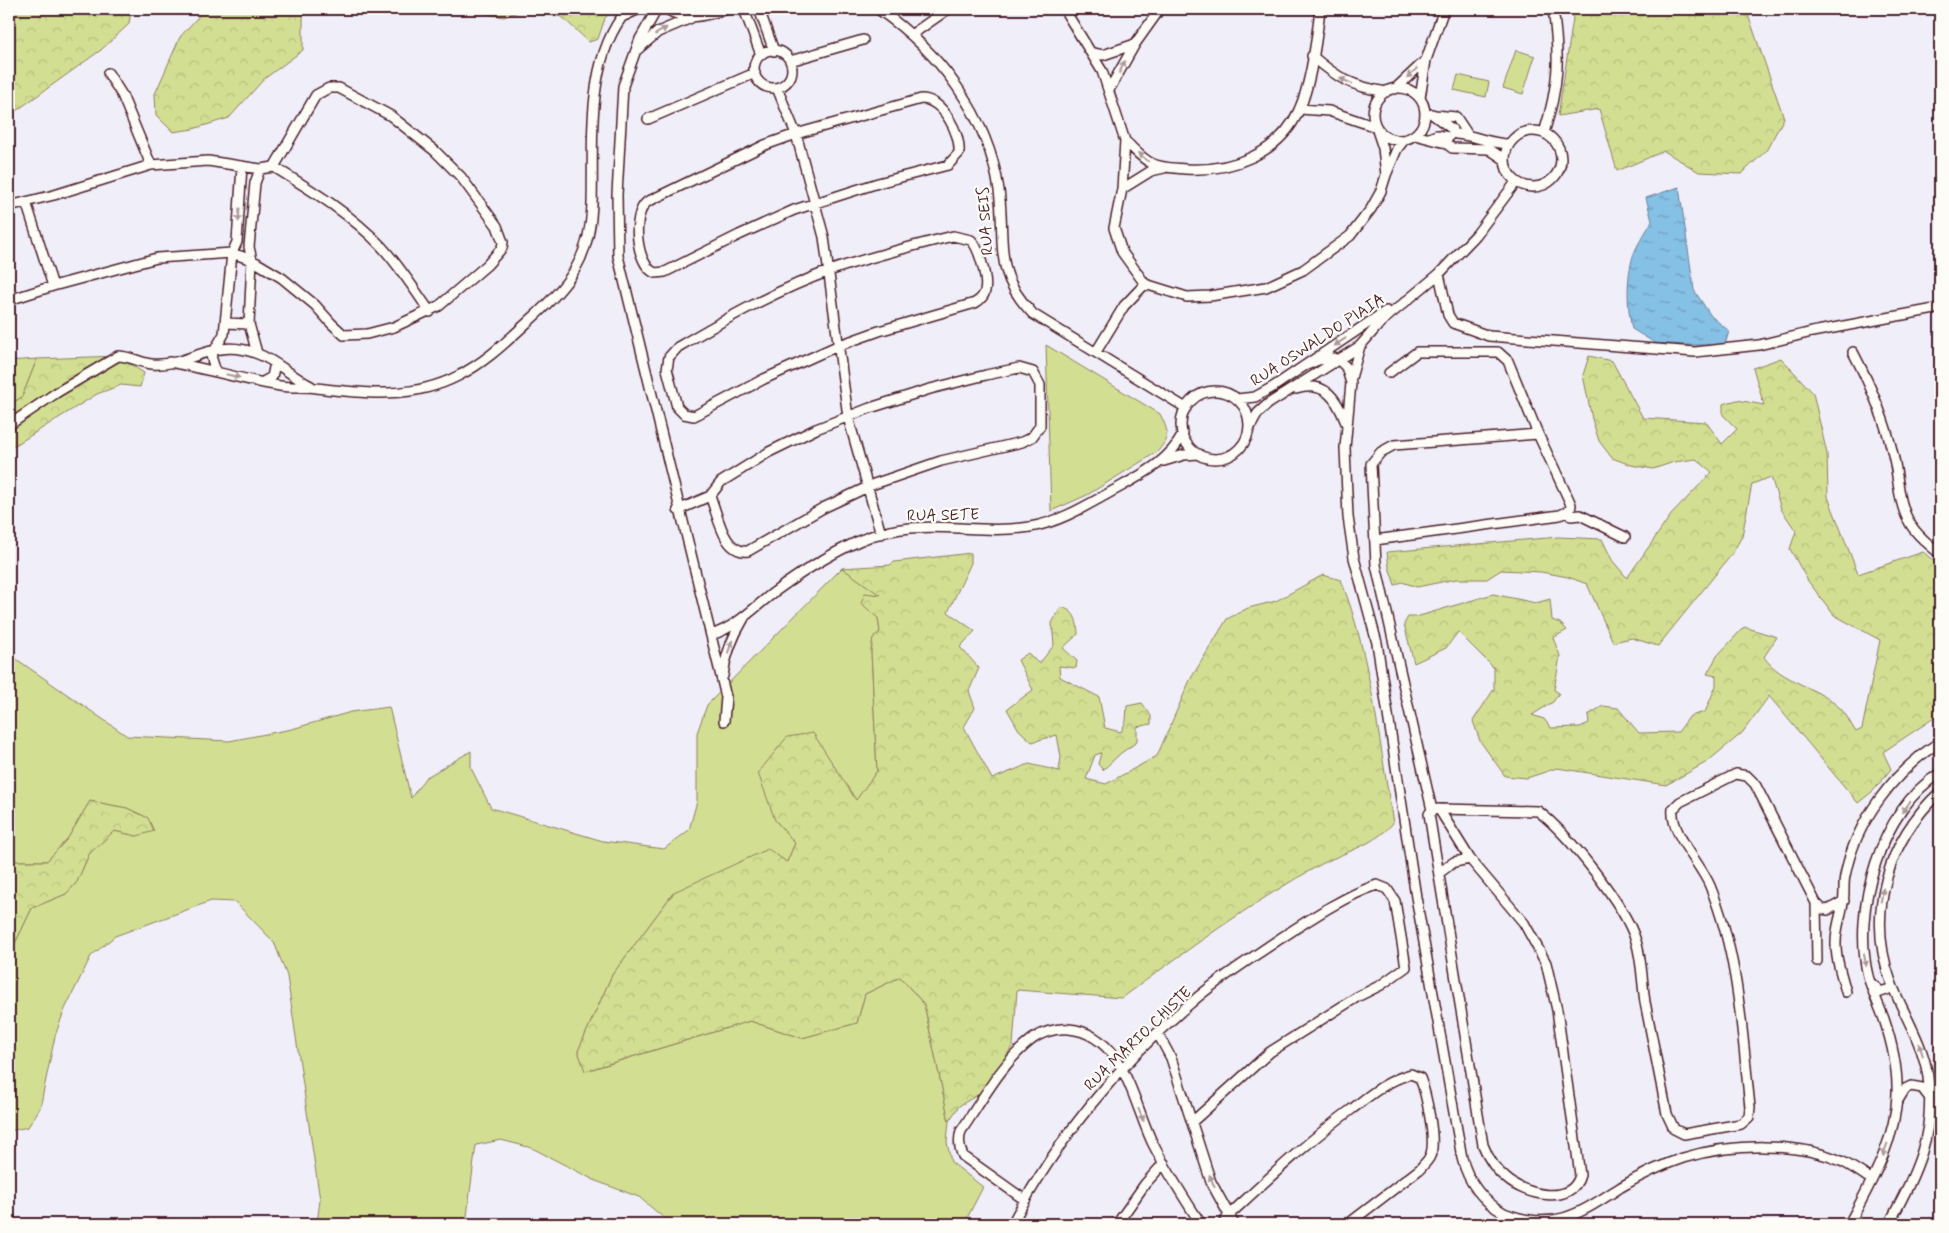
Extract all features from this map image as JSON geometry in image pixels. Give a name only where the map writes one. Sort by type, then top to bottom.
[{"type":"street","points":[[169,362],[289,387],[313,387],[392,394],[434,386],[456,377],[496,352],[565,286],[577,267],[589,232],[592,205],[592,131],[596,93],[610,34],[628,9]]},
{"type":"street","points":[[621,18],[638,9]]},
{"type":"street","points":[[656,9],[635,52],[623,86],[616,213],[618,256],[678,510],[726,697],[724,721]]},
{"type":"street","points":[[666,9],[681,17],[691,18]]},
{"type":"street","points":[[635,52],[658,32],[691,18],[727,9]]},
{"type":"street","points":[[744,9],[761,55]]},
{"type":"street","points":[[760,9],[774,51]]},
{"type":"street","name":"RUA SEIS","points":[[878,9],[911,35],[948,75],[965,99],[983,133],[998,189],[1002,223],[1002,260],[1014,291],[1033,314],[1186,408]]},
{"type":"street","points":[[911,35],[948,9]]},
{"type":"street","points":[[1064,9],[1093,53],[1109,90],[1124,141],[1122,189],[1114,228],[1122,252],[1145,284],[1187,297],[1210,296],[1266,286],[1303,270],[1350,236],[1371,209],[1397,149],[1404,140],[1415,135],[1424,124],[1426,112],[1420,98],[1413,92],[1355,85],[1337,77],[1312,56]]},
{"type":"street","points":[[1109,90],[1135,44],[1160,9]]},
{"type":"street","points":[[1122,189],[1151,171],[1164,168],[1208,169],[1254,157],[1277,141],[1300,110],[1320,9]]},
{"type":"street","points":[[1420,98],[1426,60],[1444,9]]},
{"type":"street","points":[[1544,133],[1553,105],[1559,65],[1553,9]]},
{"type":"street","points":[[790,61],[863,40]]},
{"type":"street","points":[[1093,53],[1102,55],[1135,44]]},
{"type":"street","points":[[774,51],[784,54],[790,61],[791,76],[786,84],[777,88],[762,85],[755,73],[755,63],[761,55],[774,51]]},
{"type":"street","points":[[1386,175],[1383,148],[1373,112],[1380,97],[1426,60]]},
{"type":"street","points":[[648,119],[755,73]]},
{"type":"street","points":[[108,74],[122,95],[151,165]]},
{"type":"street","points":[[9,300],[157,258],[232,253],[252,260],[295,288],[344,335],[382,332],[430,312],[448,300],[492,260],[502,248],[504,242],[497,226],[472,192],[435,151],[406,127],[374,106],[339,88],[329,88],[320,92],[314,99],[274,168]]},
{"type":"street","points":[[777,88],[796,134],[816,203],[830,271],[848,417],[866,488],[881,534]]},
{"type":"street","points":[[925,99],[939,106],[957,136],[959,153],[948,165],[878,183],[816,203],[739,235],[665,272],[651,271],[643,261],[638,222],[641,208],[647,202],[740,156],[796,134],[925,99]]},
{"type":"street","points":[[1300,110],[1329,111],[1376,127],[1388,138],[1404,140]]},
{"type":"street","points":[[1426,112],[1456,117],[1468,135]]},
{"type":"street","points":[[1435,115],[1452,135],[1469,147]]},
{"type":"street","points":[[1537,131],[1544,133],[1552,138],[1561,155],[1561,167],[1557,174],[1550,182],[1541,186],[1530,187],[1516,182],[1507,171],[1504,159],[1509,144],[1523,132],[1537,131]]},
{"type":"street","points":[[1415,135],[1429,138],[1452,148],[1489,149],[1504,159]]},
{"type":"street","points":[[1429,138],[1437,135],[1468,135],[1495,144],[1509,144]]},
{"type":"street","points":[[1124,141],[1150,163],[1164,168]]},
{"type":"street","points":[[9,206],[151,165],[208,161],[260,169],[274,168],[332,204],[368,234],[395,262],[430,312]]},
{"type":"street","points":[[216,372],[211,356],[223,337],[232,253],[236,242],[242,166]]},
{"type":"street","points":[[257,353],[249,324],[252,260],[249,247],[255,183],[260,169]]},
{"type":"street","name":"RUA OSWALDO PIAIA","points":[[1249,429],[1258,412],[1286,392],[1360,346],[1381,322],[1439,274],[1476,235],[1516,182]]},
{"type":"street","points":[[26,202],[53,286]]},
{"type":"street","points":[[953,236],[963,236],[971,240],[976,246],[986,287],[982,298],[975,303],[879,331],[838,346],[764,379],[694,416],[684,414],[677,407],[666,363],[672,352],[699,334],[742,311],[830,271],[891,251],[953,236]]},
{"type":"street","points":[[1439,274],[1448,314],[1453,323],[1489,336],[1695,352],[1759,345],[1812,332],[1940,308]]},
{"type":"street","points":[[1096,352],[1124,306],[1145,284]]},
{"type":"street","name":"RUA OSWALDO PIAIA","points":[[1237,399],[1254,397],[1411,297]]},
{"type":"street","points":[[225,323],[249,324]]},
{"type":"street","points":[[1360,346],[1352,370],[1344,471],[1351,540],[1376,643],[1416,896],[1462,1158],[1473,1184],[1485,1199],[1500,1210],[1517,1218],[1544,1223],[1562,1221],[1580,1215],[1622,1186],[1667,1164],[1698,1154],[1731,1149],[1764,1147],[1811,1153],[1842,1162],[1872,1180]]},
{"type":"street","points":[[9,424],[118,356],[152,364],[169,362],[215,348],[242,349],[257,353],[275,363],[298,380],[313,387]]},
{"type":"street","points":[[1389,373],[1417,352],[1498,352],[1508,362],[1569,509]]},
{"type":"street","points":[[1853,352],[1882,418],[1906,517],[1916,532],[1940,554]]},
{"type":"street","points":[[1304,366],[1318,360],[1332,358],[1340,360],[1346,367],[1351,384]]},
{"type":"street","points":[[262,382],[272,377],[275,363]]},
{"type":"street","points":[[678,510],[710,496],[721,482],[769,452],[816,429],[848,417],[930,389],[1019,368],[1033,372],[1040,381],[1040,426],[1027,440],[941,461],[866,488],[823,508],[754,549],[743,551],[729,544],[710,496]]},
{"type":"street","points":[[1286,392],[1306,386],[1325,390],[1336,400],[1347,425]]},
{"type":"street","points":[[1213,391],[1226,393],[1237,399],[1248,416],[1249,429],[1241,447],[1231,455],[1211,458],[1199,454],[1189,446],[1183,434],[1182,421],[1186,408],[1194,398],[1213,391]]},
{"type":"street","name":"RUA SETE","points":[[1160,463],[1170,454],[1183,434]]},
{"type":"street","points":[[1538,434],[1394,445],[1381,452],[1371,464],[1376,565],[1436,809],[1470,859],[1524,923],[1546,963],[1557,1010],[1580,1171],[1577,1183],[1564,1193],[1538,1193],[1514,1184],[1500,1174],[1486,1153],[1481,1136],[1429,814],[1436,809],[1538,811],[1548,818],[1584,860],[1626,918],[1636,941],[1667,1114],[1674,1129],[1684,1134],[1741,1124],[1749,1117],[1750,1107],[1738,989],[1732,956],[1710,886],[1673,822],[1673,808],[1680,802],[1736,774],[1747,776],[1755,784],[1816,903],[1822,910],[1828,910],[1844,901]]},
{"type":"street","name":"RUA SETE","points":[[711,635],[727,628],[807,570],[862,540],[917,526],[1033,527],[1057,519],[1088,504],[1160,463],[1184,455],[1199,454]]},
{"type":"street","points":[[1375,540],[1560,515],[1569,509],[1578,507],[1580,515],[1625,537]]},
{"type":"street","points":[[723,684],[724,665],[730,646],[747,613]]},
{"type":"street","points":[[1846,992],[1836,959],[1836,934],[1844,901],[1845,876],[1859,836],[1873,810],[1903,771],[1914,760],[1940,742]]},
{"type":"street","points":[[1849,1224],[1872,1180],[1889,1139],[1897,1103],[1892,1045],[1868,978],[1862,925],[1868,888],[1883,844],[1899,816],[1920,790],[1940,773]]},
{"type":"street","points":[[1903,1224],[1890,1221],[1924,1153],[1928,1123],[1928,1078],[1919,1045],[1892,985],[1879,926],[1883,889],[1890,866],[1908,830],[1940,792]]},
{"type":"street","points":[[1439,873],[1454,862],[1470,859]]},
{"type":"street","name":"RUA MARIO CHISTE","points":[[1012,1224],[1025,1200],[1091,1103],[1192,1001],[1299,926],[1364,890],[1377,885],[1387,889],[1395,901],[1406,967],[1381,985],[1357,997],[1270,1052],[1192,1122]]},
{"type":"street","points":[[1816,903],[1817,961]]},
{"type":"street","points":[[1868,978],[1874,987],[1881,992],[1889,989],[1892,985]]},
{"type":"street","points":[[1025,1200],[964,1156],[959,1143],[961,1132],[1007,1066],[1030,1040],[1059,1029],[1088,1033],[1110,1050],[1122,1070],[1152,1142],[1201,1224]]},
{"type":"street","points":[[1158,1034],[1171,1058],[1211,1182],[1234,1224]]},
{"type":"street","points":[[1223,1224],[1229,1215],[1322,1130],[1379,1088],[1397,1078],[1411,1074],[1420,1078],[1425,1090],[1432,1147],[1430,1157],[1420,1168],[1348,1224]]},
{"type":"street","points":[[1897,1103],[1905,1090],[1910,1086],[1922,1088],[1929,1098]]},
{"type":"street","points":[[1117,1224],[1145,1184],[1164,1163]]},
{"type":"green space","points":[[9,9],[131,9],[129,24],[101,50],[9,116]]},
{"type":"green space","points":[[205,9],[303,9],[303,50],[264,79],[229,118],[193,129],[173,132],[156,115],[155,94],[180,37]]},
{"type":"green space","points":[[482,9],[614,9],[605,18],[598,39],[589,42],[562,17],[523,10],[504,17],[487,14]]},
{"type":"green space","points":[[1570,9],[1746,9],[1784,118],[1766,151],[1741,174],[1699,172],[1664,151],[1617,171],[1599,109],[1558,116],[1573,19]]},
{"type":"green space","points":[[1516,50],[1535,56],[1523,94],[1503,88]]},
{"type":"green space","points":[[1458,75],[1489,82],[1486,97],[1454,90]]},
{"type":"green space","points":[[1046,345],[1160,414],[1167,434],[1157,452],[1087,495],[1051,511]]},
{"type":"green space","points":[[118,356],[144,373],[140,387],[121,385],[97,394],[9,449],[9,405],[22,397],[37,359]]},
{"type":"green space","points":[[1589,356],[1612,361],[1643,418],[1706,422],[1722,444],[1737,429],[1723,415],[1723,404],[1737,400],[1764,405],[1753,368],[1781,358],[1813,393],[1827,454],[1828,497],[1858,574],[1923,552],[1940,566],[1940,714],[1883,752],[1891,769],[1873,791],[1858,803],[1769,696],[1742,733],[1707,762],[1666,785],[1557,768],[1527,778],[1505,776],[1480,741],[1473,721],[1494,689],[1494,668],[1458,632],[1446,648],[1414,663],[1404,624],[1408,617],[1416,617],[1493,594],[1536,603],[1550,599],[1552,620],[1560,623],[1567,630],[1553,638],[1560,656],[1554,690],[1559,693],[1553,702],[1532,715],[1544,719],[1551,728],[1580,727],[1589,723],[1588,715],[1603,706],[1618,708],[1639,733],[1678,732],[1690,716],[1705,712],[1716,686],[1716,676],[1707,674],[1717,656],[1744,627],[1777,637],[1764,657],[1771,666],[1790,679],[1832,701],[1843,711],[1856,732],[1862,729],[1880,640],[1834,615],[1808,581],[1790,549],[1796,531],[1781,509],[1771,477],[1752,484],[1742,536],[1732,554],[1658,646],[1632,638],[1613,642],[1587,584],[1568,577],[1541,572],[1501,570],[1487,579],[1456,579],[1417,587],[1402,582],[1395,585],[1389,567],[1387,552],[1558,537],[1602,539],[1612,560],[1627,578],[1671,515],[1712,472],[1696,459],[1674,462],[1653,469],[1631,465],[1612,458],[1599,441],[1592,419],[1583,375]]},
{"type":"green space","points":[[37,359],[22,397],[9,405],[9,361]]},
{"type":"green space","points":[[971,553],[971,563],[948,612],[975,631],[960,647],[979,668],[969,691],[975,708],[964,727],[992,779],[1029,764],[1059,771],[1061,757],[1057,735],[1032,742],[1019,730],[1007,709],[1033,690],[1018,660],[1028,653],[1039,664],[1054,645],[1052,623],[1061,607],[1074,616],[1078,634],[1063,648],[1077,661],[1076,668],[1059,666],[1060,677],[1099,697],[1105,728],[1121,732],[1126,721],[1127,706],[1142,703],[1151,716],[1151,724],[1137,727],[1137,742],[1121,753],[1103,770],[1098,764],[1101,753],[1095,755],[1086,779],[1106,784],[1157,756],[1190,680],[1227,619],[1248,608],[1276,601],[1323,575],[1341,580],[1360,639],[1373,700],[1393,823],[1368,843],[1318,866],[1267,896],[1122,998],[1017,990],[1013,1046],[979,1094],[959,1106],[949,1121],[924,1004],[900,977],[865,994],[857,1023],[802,1038],[750,1021],[585,1071],[578,1051],[612,975],[674,892],[768,849],[787,862],[795,843],[775,820],[758,773],[787,737],[813,733],[856,800],[877,771],[871,651],[873,638],[880,632],[878,618],[861,603],[865,593],[880,595],[842,568],[890,565],[894,562]]},
{"type":"green space","points":[[842,568],[881,595],[878,618],[880,632],[873,638],[871,651],[877,771],[856,801],[813,734],[775,820],[795,843],[787,862],[674,892],[612,975],[578,1051],[586,1071],[750,1021],[802,1038],[857,1023],[865,994],[900,977],[924,1004],[949,1121],[947,1142],[951,1162],[983,1187],[964,1224],[671,1224],[639,1197],[596,1181],[532,1148],[501,1140],[476,1145],[466,1224],[317,1224],[320,1200],[287,976],[274,942],[235,902],[211,901],[115,936],[91,956],[64,1011],[55,1036],[40,1108],[28,1127],[9,1131],[9,956],[32,908],[66,894],[77,882],[89,854],[114,831],[137,836],[148,818],[127,808],[90,801],[68,838],[47,861],[12,861],[9,863],[9,654],[127,736],[229,741],[292,729],[351,712],[389,707],[411,798],[425,778],[471,751],[471,768],[491,808],[603,841],[664,849],[689,830],[697,801],[697,733],[707,705]]},
{"type":"green space","points":[[90,801],[127,808],[148,818],[154,831],[137,836],[114,831],[89,854],[77,882],[66,894],[32,908],[9,956],[9,863],[12,861],[47,861],[68,838]]},
{"type":"water","points":[[1679,187],[1694,290],[1711,316],[1729,331],[1725,345],[1655,343],[1632,329],[1628,302],[1628,283],[1635,252],[1652,221],[1646,198]]}]
